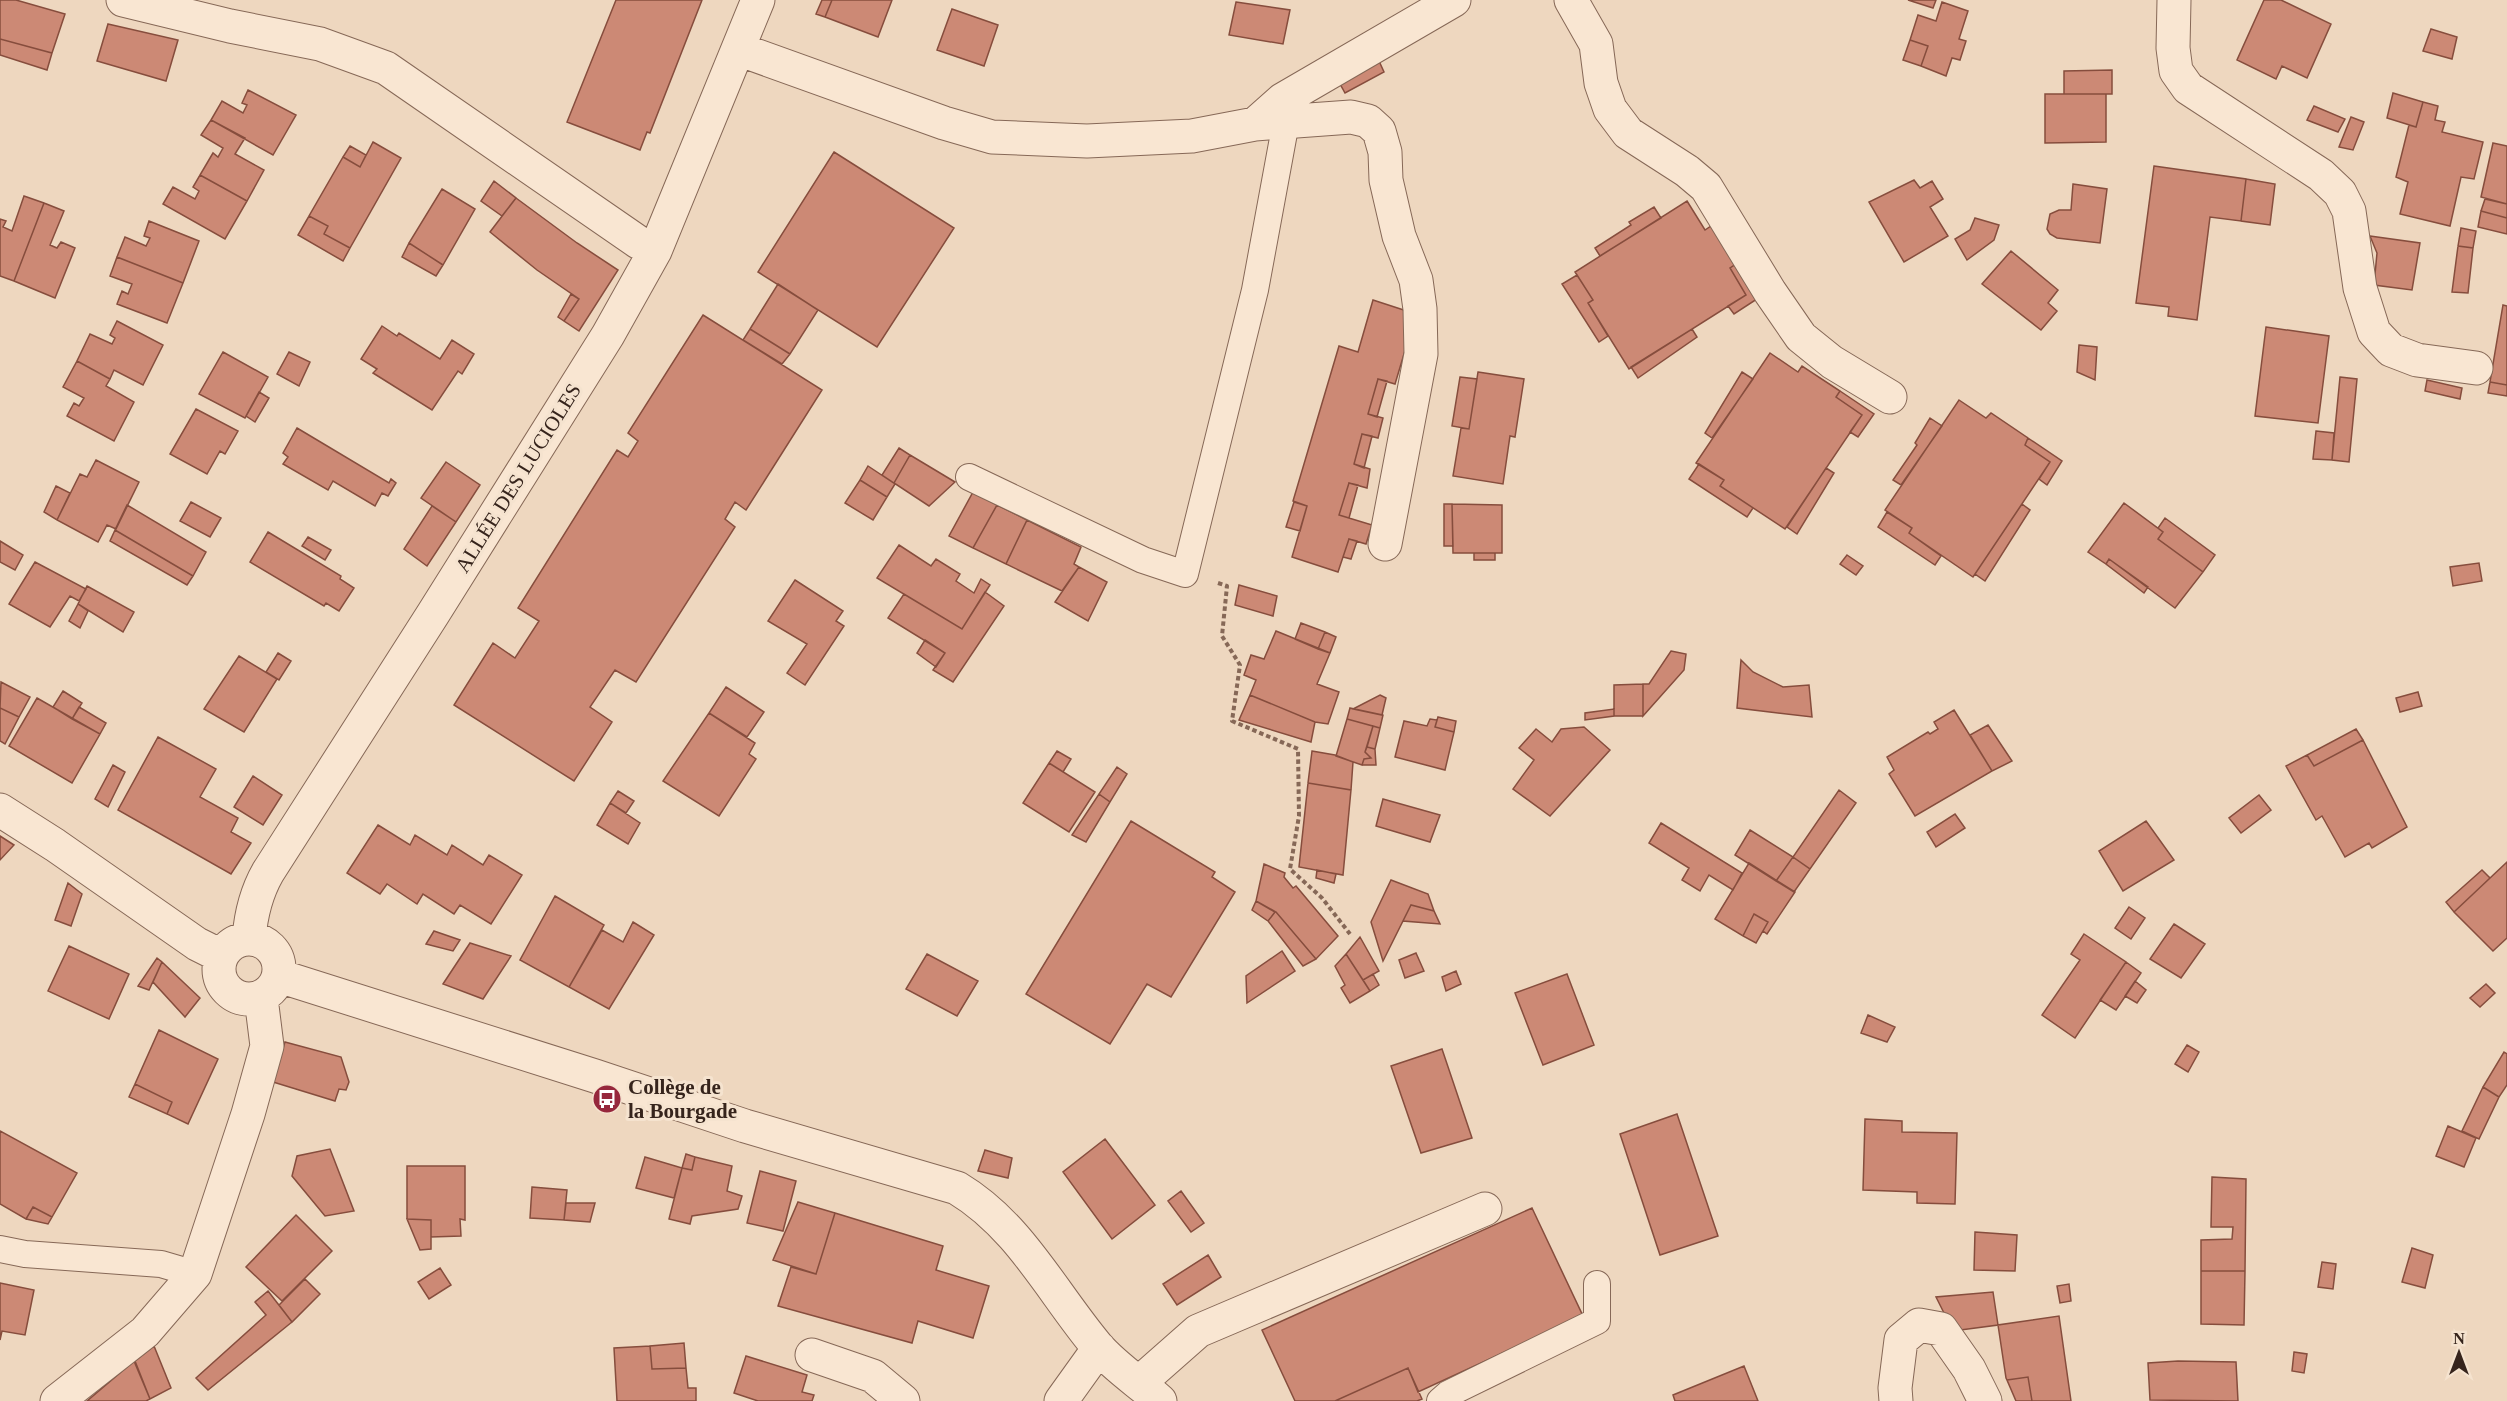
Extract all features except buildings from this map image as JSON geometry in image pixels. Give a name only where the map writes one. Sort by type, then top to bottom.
[{"type":"street","points":[[123,0],[230,26],[320,44],[386,68],[638,242],[655,251]]},
{"type":"street","name":"ALLÉE DES LUCIOLES","points":[[249,938],[251,917],[258,891],[268,872],[608,334],[655,251],[758,0]]},
{"type":"street","points":[[1271,123],[1282,100],[1454,0]]},
{"type":"street","points":[[1571,0],[1596,44],[1601,83],[1610,109],[1628,133],[1687,171],[1706,187],[1770,292],[1801,337],[1832,362],[1890,397]]},
{"type":"street","points":[[2174,0],[2173,48],[2176,70],[2188,88],[2321,175],[2340,193],[2349,211],[2360,288],[2374,332],[2391,350],[2417,360],[2476,368]]},
{"type":"street","points":[[738,49],[944,123],[992,137],[1087,141],[1192,136],[1271,123],[1351,117],[1368,121],[1379,131],[1385,152],[1386,180],[1399,236],[1416,280],[1420,309],[1421,354],[1385,544]]},
{"type":"street","points":[[0,810],[55,845],[197,944],[221,956]]},
{"type":"street","points":[[57,1401],[145,1332],[195,1274],[248,1114],[267,1046],[270,987],[279,962],[274,950],[263,941],[249,938],[233,943],[221,956],[218,970],[222,984],[232,995],[246,1000],[270,987],[595,1076],[745,1126],[957,1188],[980,1202],[1009,1229],[1099,1348],[1149,1392],[1198,1331],[1485,1209]]},
{"type":"street","points":[[1896,1401],[1895,1388],[1901,1340],[1919,1325],[1941,1329],[1969,1369],[1985,1401]]},
{"type":"street","points":[[1061,1401],[1099,1348]]},
{"type":"street","points":[[812,1355],[873,1376],[903,1401]]},
{"type":"lane","points":[[969,477],[1143,560],[1185,574],[1255,290],[1271,123]]},
{"type":"lane","points":[[0,1249],[25,1254],[161,1264],[195,1274]]},
{"type":"lane","points":[[1440,1401],[1448,1394],[1598,1321],[1598,1284]]},
{"type":"path","points":[[1185,574],[1227,586],[1222,636],[1240,665],[1232,721],[1298,749],[1299,816],[1290,869],[1322,898],[1350,934]]},
{"type":"place","name":"Collège de la Bourgade","points":[[607,1099]]}]
